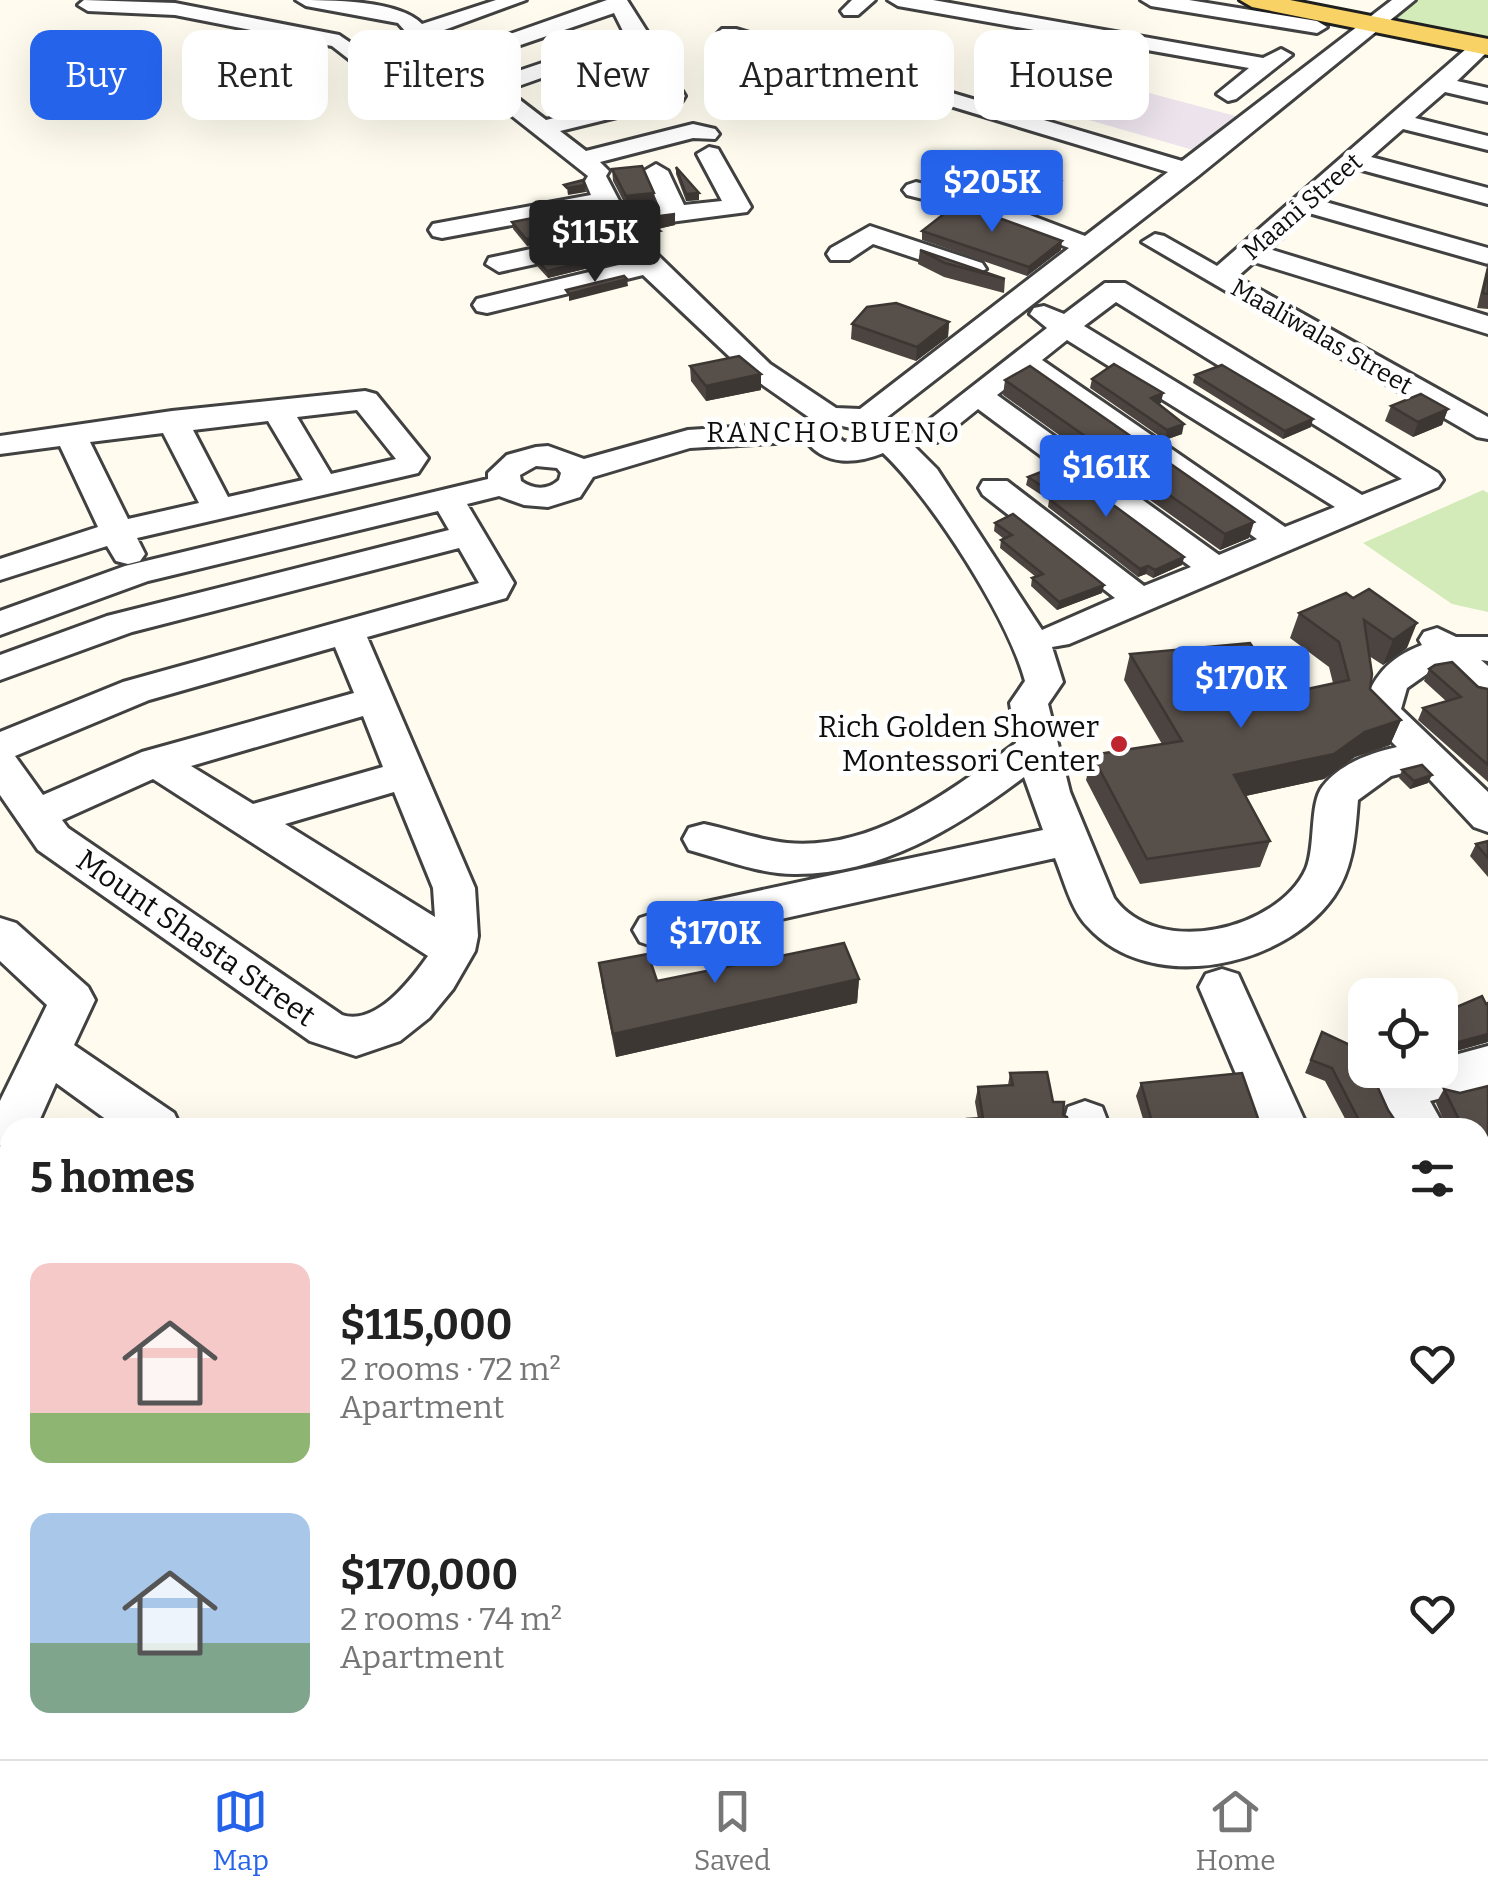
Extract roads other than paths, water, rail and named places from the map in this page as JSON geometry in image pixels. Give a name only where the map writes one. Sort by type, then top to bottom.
[{"type":"main road","points":[[1252,0],[1291,3],[1481,50]]},
{"type":"street","points":[[306,0],[405,18],[417,30]]},
{"type":"street","points":[[361,10],[391,0]]},
{"type":"street","points":[[425,30],[516,0]]},
{"type":"street","points":[[898,0],[976,6],[1266,65]]},
{"type":"street","points":[[1022,0],[1080,10]]},
{"type":"street","points":[[1151,0],[1317,27],[1234,90],[1202,79]]},
{"type":"street","points":[[823,425],[822,443],[849,452],[868,449],[874,427],[1028,295],[1405,0]]},
{"type":"street","points":[[521,37],[619,2],[637,33],[633,38],[521,77]]},
{"type":"street","points":[[88,5],[175,9],[339,41],[348,50]]},
{"type":"street","points":[[183,29],[262,6]]},
{"type":"street","points":[[946,30],[976,6]]},
{"type":"street","points":[[1138,20],[1292,46]]},
{"type":"street","name":"Maani Street","points":[[1220,278],[1481,50]]},
{"type":"street","points":[[1441,84],[1488,95]]},
{"type":"street","points":[[442,230],[604,195],[674,213],[738,206],[670,89],[542,128]]},
{"type":"street","points":[[954,100],[1189,171]]},
{"type":"street","points":[[521,112],[542,128],[604,195],[649,266],[823,425]]},
{"type":"street","points":[[1399,121],[1488,143]]},
{"type":"street","points":[[499,264],[604,195],[703,140]]},
{"type":"street","points":[[1176,141],[1213,152]]},
{"type":"street","points":[[1354,160],[1488,196]]},
{"type":"street","points":[[656,171],[674,213]]},
{"type":"street","points":[[916,190],[992,210],[1090,247]]},
{"type":"street","points":[[1305,204],[1488,256]]},
{"type":"street","points":[[472,224],[520,297]]},
{"type":"street","points":[[840,254],[870,234],[1028,295],[1064,326],[1360,508]]},
{"type":"street","name":"Maaliwalas Street","points":[[1155,242],[1488,430]]},
{"type":"street","points":[[1250,252],[1488,324]]},
{"type":"street","points":[[487,305],[649,266]]},
{"type":"street","points":[[926,435],[1115,290],[1428,480],[1056,636]]},
{"type":"street","points":[[1023,360],[1282,541]]},
{"type":"street","points":[[978,395],[1216,569]]},
{"type":"street","points":[[0,446],[172,420],[367,400],[412,458],[407,466],[117,532],[0,570]]},
{"type":"street","points":[[277,410],[322,485]]},
{"type":"street","points":[[172,420],[218,509]]},
{"type":"street","points":[[0,624],[136,573],[504,485],[504,473],[527,458],[559,458],[578,471],[688,439],[823,425]]},
{"type":"street","points":[[874,427],[926,476],[1034,646],[1044,682],[1029,703],[1034,749],[1102,916],[1141,938],[1181,951],[1215,949],[1286,918],[1321,882],[1332,851],[1338,794],[1378,766],[1428,753]]},
{"type":"street","points":[[71,435],[136,573]]},
{"type":"street","points":[[1066,460],[995,488],[1141,601]]},
{"type":"street","points":[[0,747],[136,691],[494,590],[497,583],[447,498]]},
{"type":"street","points":[[0,668],[120,624],[469,535]]},
{"type":"street","points":[[1402,617],[1448,648],[1488,687]]},
{"type":"street","points":[[156,762],[453,950],[457,921],[454,888],[347,632]]},
{"type":"street","points":[[1488,649],[1471,645],[1448,648],[1392,681],[1382,712],[1428,753],[1488,817]]},
{"type":"street","points":[[36,815],[156,762],[376,700]]},
{"type":"street","points":[[704,839],[793,859],[860,852],[939,818],[1034,749]]},
{"type":"street","name":"Mount Shasta Street","points":[[0,765],[53,838],[326,1028],[354,1037],[373,1034],[411,1009],[453,950]]},
{"type":"street","points":[[246,821],[406,774]]},
{"type":"street","points":[[655,930],[1068,840]]},
{"type":"street","points":[[0,934],[72,1000],[16,1118]]},
{"type":"street","points":[[1222,987],[1280,1118]]},
{"type":"street","points":[[46,1050],[143,1118]]},
{"type":"street","points":[[1414,1118],[1396,1090],[1488,1066]]},
{"type":"place","name":"Rich Golden Shower Montessori Center","points":[[1119,744]]},
{"type":"district","name":"RANCHO BUENO","points":[[834,432]]}]
